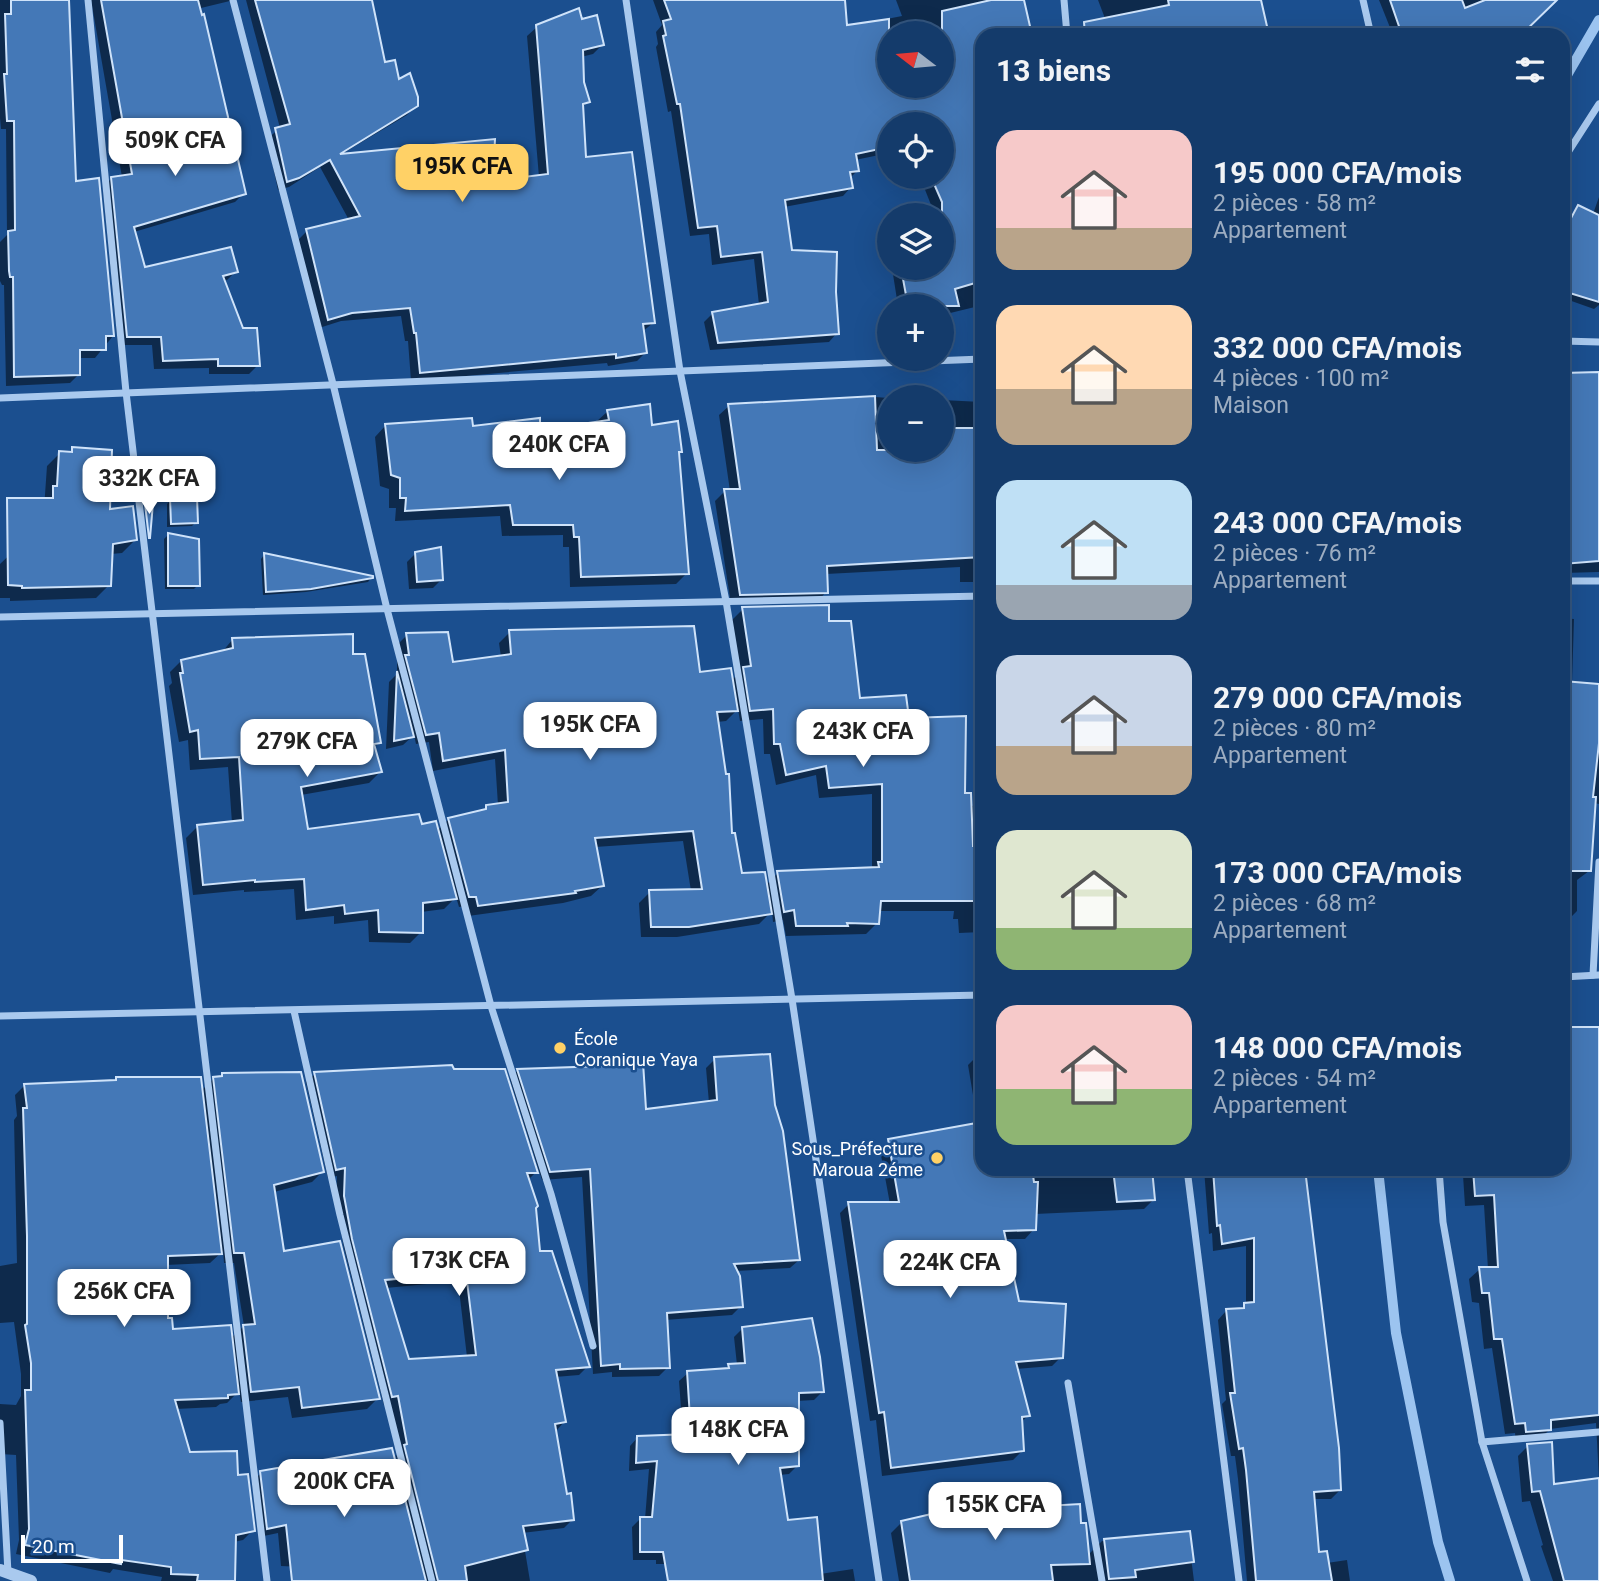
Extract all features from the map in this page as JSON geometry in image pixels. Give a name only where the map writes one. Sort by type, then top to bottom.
[{"type":"street","points":[[88,0],[126,391],[151,613],[267,1581]]},
{"type":"street","points":[[233,0],[333,384],[387,609],[491,1006],[551,1194],[593,1346]]},
{"type":"street","points":[[626,0],[680,371],[726,601],[792,999],[879,1581]]},
{"type":"street","points":[[1063,0],[1066,28]]},
{"type":"street","points":[[1363,0],[1369,28]]},
{"type":"street","points":[[1570,149],[1599,104]]},
{"type":"street","points":[[1570,341],[1599,342]]},
{"type":"street","points":[[0,398],[975,359]]},
{"type":"street","points":[[1570,581],[1599,581]]},
{"type":"street","points":[[0,617],[975,596]]},
{"type":"street","points":[[1570,977],[1596,975],[1599,862]]},
{"type":"street","points":[[0,1016],[975,995]]},
{"type":"street","points":[[294,1011],[340,1215],[432,1581]]},
{"type":"street","points":[[1188,1176],[1239,1581]]},
{"type":"street","points":[[1440,1176],[1443,1222],[1482,1442],[1527,1581]]},
{"type":"street","points":[[1068,1383],[1102,1581]]},
{"type":"street","points":[[0,1423],[4,1572],[31,1581]]},
{"type":"street","points":[[1482,1442],[1599,1432]]},
{"type":"building","points":[[11,0],[69,0],[76,181],[99,178],[114,336],[106,336],[106,350],[80,350],[80,375],[14,377],[13,277],[10,277],[9,271],[8,231],[15,230],[14,121],[7,121],[4,74],[7,74],[5,14],[11,14]]},
{"type":"building","points":[[101,0],[198,0],[202,15],[204,14],[246,194],[134,227],[145,267],[231,247],[238,272],[223,276],[243,328],[257,328],[260,366],[218,366],[218,359],[163,361],[161,337],[127,337],[111,177],[132,174]]},
{"type":"building","points":[[255,0],[372,0],[385,62],[395,60],[399,79],[410,73],[418,97],[418,106],[340,154],[495,139],[493,181],[548,174],[536,25],[579,8],[582,19],[597,15],[604,45],[583,50],[584,82],[590,102],[583,104],[586,157],[632,152],[655,323],[643,324],[647,353],[616,358],[616,354],[420,373],[416,333],[410,308],[352,313],[328,320],[306,229],[360,216],[330,160],[287,182],[275,128],[290,124]]},
{"type":"building","points":[[664,0],[845,0],[847,25],[889,19],[877,21],[877,98],[954,98],[954,21],[942,21],[942,11],[991,0],[1024,0],[1030,28],[975,28],[975,283],[955,289],[959,306],[954,306],[954,294],[906,294],[903,280],[954,280],[954,203],[942,203],[936,189],[954,189],[954,112],[877,112],[877,150],[856,154],[859,171],[850,172],[853,188],[785,200],[792,250],[837,252],[839,334],[718,343],[712,312],[768,302],[762,252],[721,257],[717,226],[698,228],[680,104],[677,104],[663,36],[666,35],[663,21],[671,19]]},
{"type":"building","points":[[1168,0],[1261,0],[1267,28],[1084,28],[1084,22],[1169,5]]},
{"type":"building","points":[[1390,0],[1462,0],[1465,8],[1485,0],[1557,0],[1528,28],[1400,28]]},
{"type":"building","points":[[1578,205],[1599,215],[1599,302],[1570,293],[1570,220]]},
{"type":"building","points":[[1599,372],[1599,561],[1570,563],[1570,373]]},
{"type":"building","points":[[875,396],[877,462],[954,462],[954,428],[975,428],[975,557],[827,566],[828,593],[740,595],[724,489],[740,489],[728,404]]},
{"type":"building","points":[[650,404],[652,425],[678,421],[689,574],[581,577],[579,537],[574,537],[573,525],[513,525],[510,505],[405,511],[406,498],[400,498],[400,478],[391,475],[385,424],[472,418],[473,426],[540,418],[540,430],[609,420],[607,410]]},
{"type":"building","points":[[72,447],[112,450],[110,509],[133,506],[137,540],[113,544],[111,586],[22,588],[8,585],[7,498],[53,498],[53,486],[57,486],[59,451],[72,452]]},
{"type":"building","points":[[197,497],[198,523],[171,524],[170,498]]},
{"type":"building","points":[[153,503],[150,538],[149,538],[145,504]]},
{"type":"building","points":[[168,533],[199,539],[200,586],[168,586]]},
{"type":"building","points":[[441,547],[443,580],[417,582],[415,552]]},
{"type":"building","points":[[264,553],[373,578],[311,589],[266,592]]},
{"type":"building","points":[[829,605],[829,621],[851,621],[860,698],[906,695],[909,718],[966,716],[965,793],[971,793],[975,901],[881,901],[879,924],[847,923],[848,926],[796,926],[794,910],[784,912],[777,871],[879,867],[878,862],[882,862],[882,784],[829,788],[826,766],[786,775],[780,744],[774,744],[773,709],[750,711],[743,667],[751,666],[742,607]]},
{"type":"building","points":[[694,626],[700,672],[731,668],[738,711],[717,712],[726,774],[729,774],[732,833],[735,833],[742,873],[765,872],[772,914],[689,927],[651,927],[649,890],[702,889],[693,831],[595,838],[604,886],[575,891],[576,893],[478,906],[476,897],[469,897],[448,818],[486,809],[486,805],[508,802],[505,750],[443,761],[439,733],[426,735],[405,655],[409,655],[406,633],[448,632],[453,662],[511,654],[509,630]]},
{"type":"building","points":[[353,634],[353,654],[365,654],[381,743],[374,744],[382,772],[301,787],[308,829],[419,814],[422,824],[436,821],[457,899],[423,903],[423,933],[379,932],[378,910],[345,914],[344,905],[306,910],[304,879],[203,885],[197,825],[243,820],[239,757],[200,759],[198,730],[190,732],[180,673],[183,673],[181,660],[233,648],[232,638]]},
{"type":"building","points":[[397,671],[414,737],[394,741]]},
{"type":"building","points":[[1570,682],[1599,684],[1599,743],[1593,797],[1596,797],[1591,871],[1570,871]]},
{"type":"building","points":[[1570,1027],[1599,1027],[1599,1415],[1551,1420],[1551,1430],[1526,1432],[1525,1423],[1515,1424],[1502,1339],[1494,1339],[1489,1293],[1482,1293],[1479,1267],[1498,1267],[1494,1195],[1475,1196],[1474,1176],[1570,1176]]},
{"type":"building","points":[[770,1054],[775,1105],[783,1131],[800,1260],[734,1264],[740,1276],[743,1307],[667,1313],[670,1368],[620,1369],[620,1364],[601,1366],[590,1169],[550,1172],[517,1069],[643,1062],[646,1109],[717,1100],[714,1057]]},
{"type":"building","points":[[452,1065],[454,1069],[505,1069],[538,1173],[527,1173],[538,1206],[540,1251],[552,1251],[590,1367],[556,1370],[566,1422],[555,1424],[567,1494],[571,1493],[574,1520],[523,1526],[528,1550],[465,1566],[467,1581],[438,1581],[404,1445],[407,1444],[398,1396],[392,1397],[352,1239],[344,1196],[345,1168],[336,1170],[314,1072]],"holes":[[[466,1273],[476,1355],[409,1359],[385,1280]]]},
{"type":"building","points":[[301,1072],[324,1172],[274,1185],[284,1251],[340,1241],[380,1399],[302,1408],[299,1387],[251,1392],[243,1325],[255,1324],[244,1253],[234,1253],[213,1077],[222,1076],[222,1073]]},
{"type":"building","points":[[116,1077],[201,1077],[222,1254],[168,1256],[168,1318],[172,1318],[173,1329],[231,1325],[239,1394],[228,1395],[228,1398],[175,1400],[190,1452],[237,1451],[238,1475],[248,1474],[255,1531],[236,1535],[235,1581],[197,1581],[198,1575],[171,1574],[171,1567],[122,1560],[121,1564],[25,1545],[29,1529],[25,1390],[31,1390],[31,1363],[25,1325],[27,1236],[23,1108],[27,1108],[24,1084],[116,1080]]},
{"type":"building","points":[[975,1123],[975,1176],[1033,1176],[1034,1182],[1038,1182],[1036,1230],[1004,1231],[1019,1301],[1066,1304],[1063,1358],[1016,1362],[1030,1416],[1022,1417],[1024,1451],[891,1468],[884,1412],[879,1413],[848,1202],[899,1202],[888,1139]]},
{"type":"building","points":[[1114,1176],[1153,1176],[1155,1200],[1117,1202]]},
{"type":"building","points":[[1213,1176],[1306,1176],[1339,1448],[1341,1490],[1314,1492],[1319,1552],[1327,1551],[1332,1581],[1256,1581],[1243,1448],[1239,1449],[1230,1393],[1235,1393],[1226,1309],[1244,1308],[1244,1303],[1254,1302],[1254,1238],[1222,1244],[1220,1225],[1217,1226]]},
{"type":"building","points":[[812,1318],[824,1392],[799,1393],[799,1466],[780,1468],[788,1520],[817,1517],[823,1581],[668,1581],[663,1552],[640,1552],[640,1517],[652,1517],[657,1461],[636,1463],[637,1436],[691,1434],[687,1371],[729,1368],[728,1364],[745,1363],[742,1327]]},
{"type":"building","points":[[1552,1442],[1554,1484],[1599,1478],[1599,1581],[1564,1581],[1540,1491],[1532,1492],[1527,1444]]},
{"type":"building","points":[[392,1448],[426,1581],[292,1581],[286,1525],[267,1529],[260,1471]]},
{"type":"building","points":[[1027,1492],[1028,1507],[1080,1504],[1081,1523],[1086,1523],[1090,1564],[1051,1565],[1053,1581],[910,1581],[901,1521]]},
{"type":"building","points":[[1190,1531],[1194,1562],[1135,1570],[1136,1577],[1109,1579],[1104,1539]]},
{"type":"waterway","points":[[1570,70],[1599,20]]},
{"type":"waterway","points":[[1379,1176],[1396,1333],[1438,1542],[1450,1581]]},
{"type":"place","name":"École Coranique Yaya","points":[[560,1048]]},
{"type":"place","name":"Sous_Préfecture Maroua 2éme","points":[[937,1158]]}]
